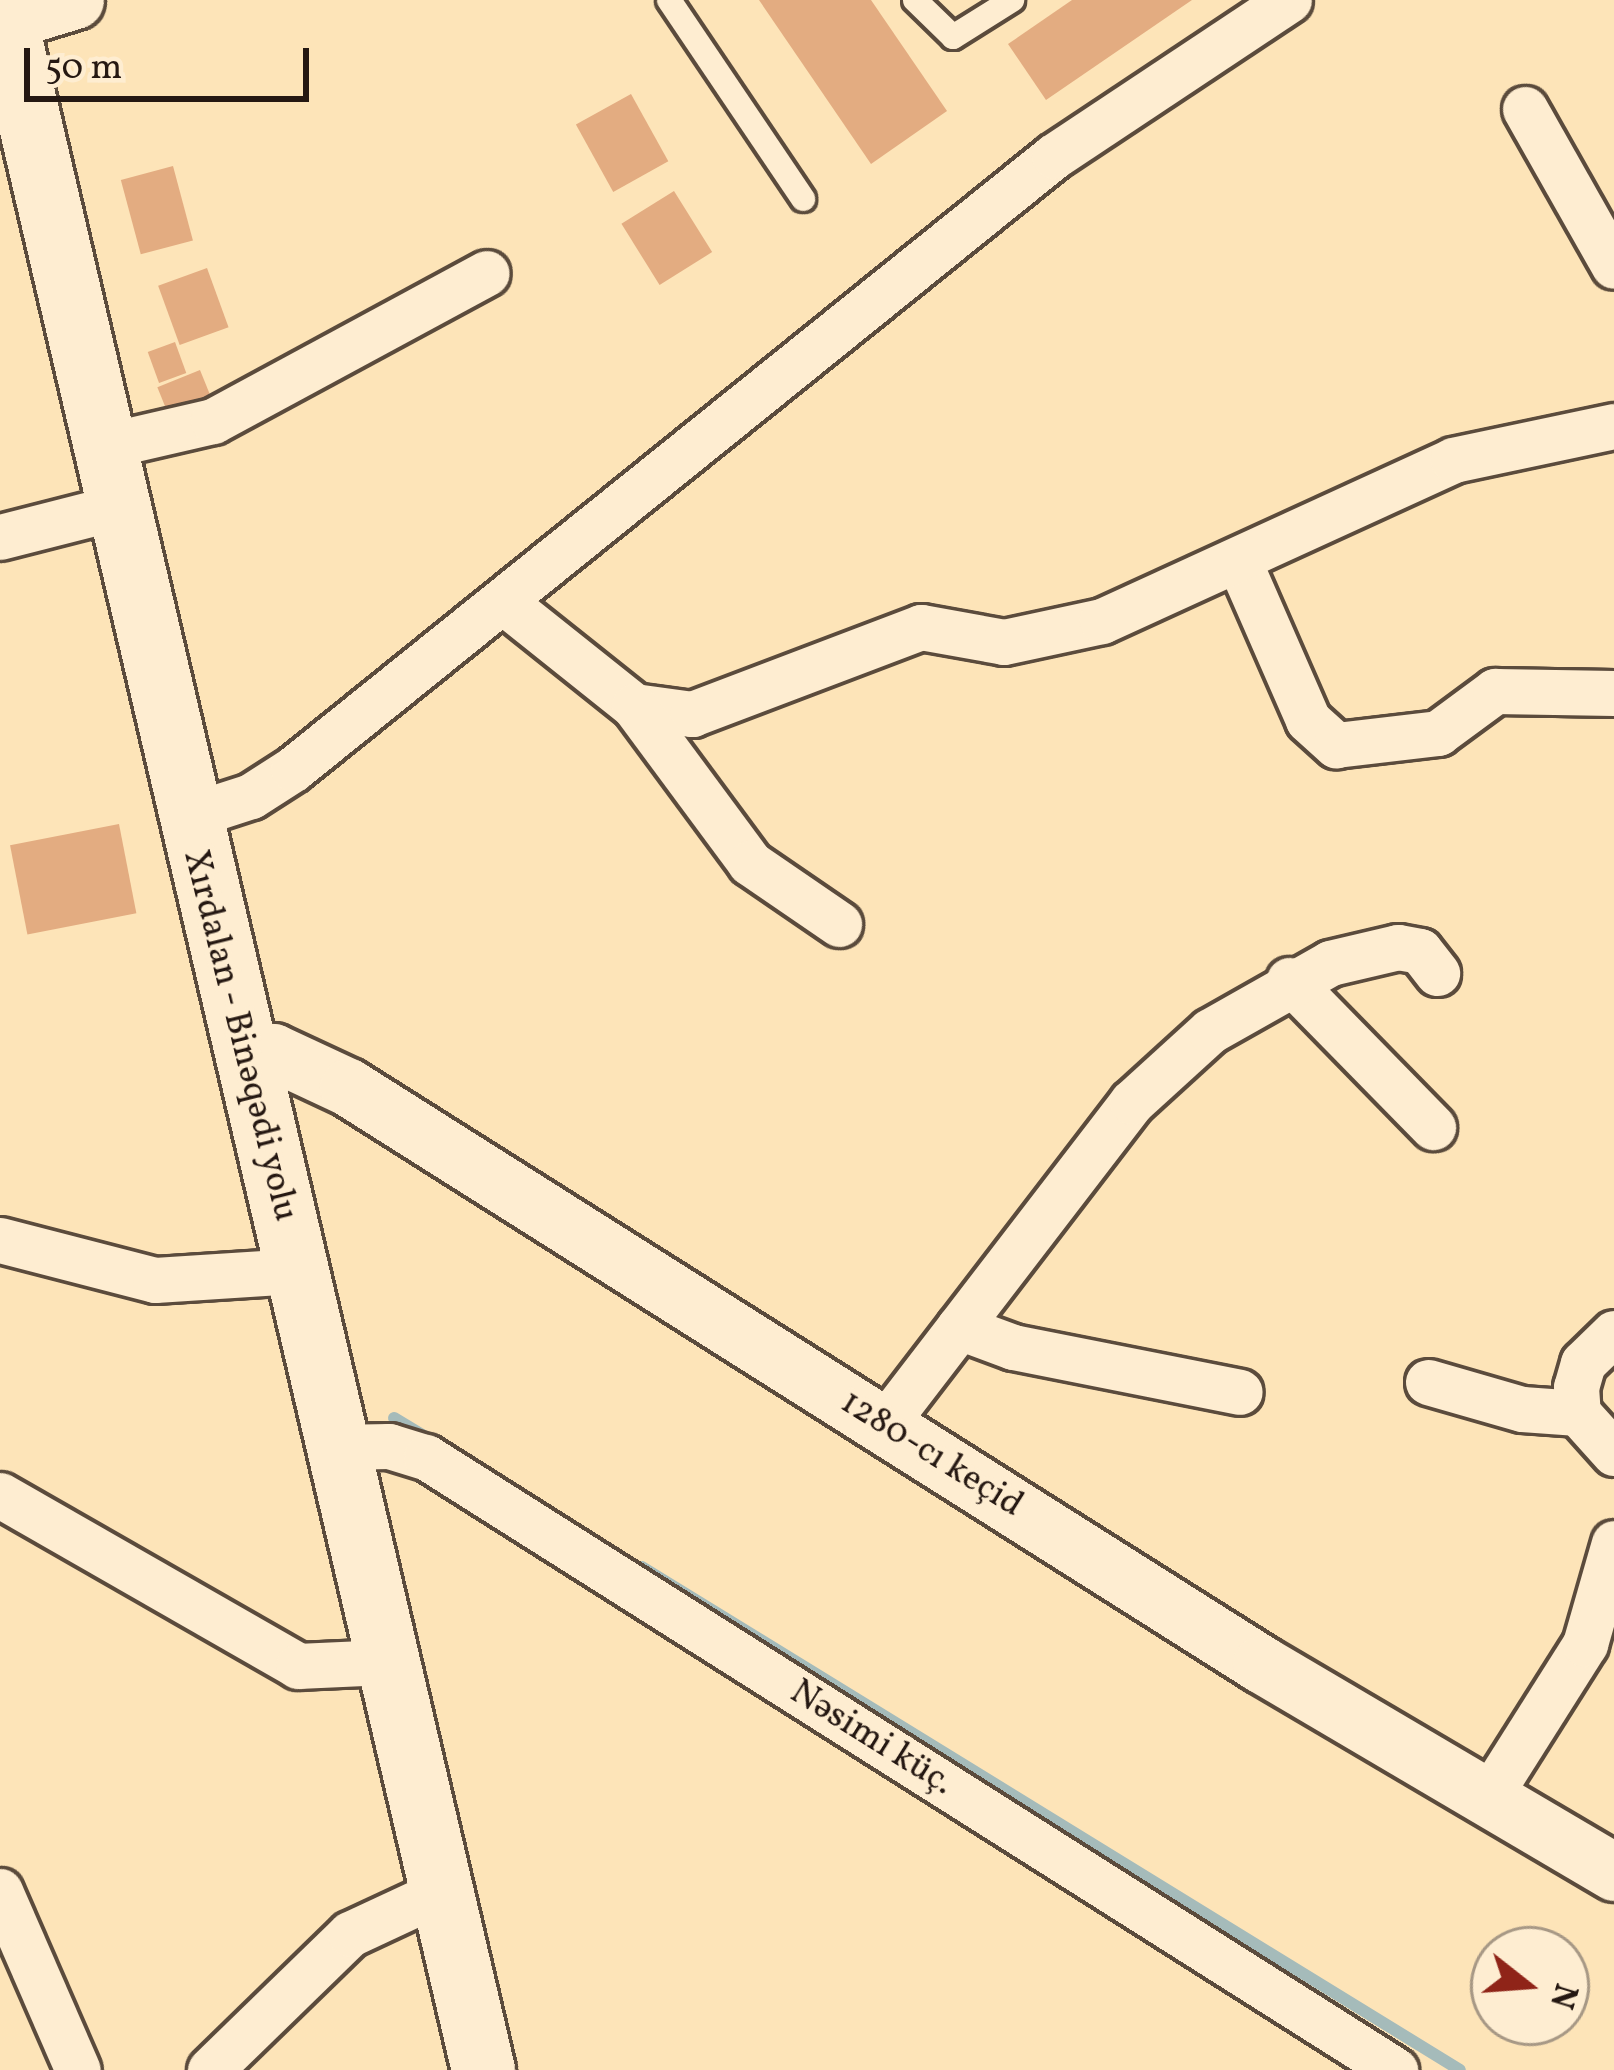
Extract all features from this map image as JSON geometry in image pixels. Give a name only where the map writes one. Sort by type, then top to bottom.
[{"type":"main road","name":"Xırdalan - Binəqədi yolu","points":[[3,10],[185,817],[483,2070]]},
{"type":"street","points":[[3,10],[75,0]]},
{"type":"street","points":[[185,817],[250,796],[293,769],[505,603],[1054,156],[1289,0]]},
{"type":"street","points":[[1525,109],[1614,266]]},
{"type":"street","points":[[100,447],[213,422],[488,273]]},
{"type":"street","points":[[634,706],[692,714],[921,627],[1004,642],[1102,621],[1240,564],[1453,460],[1614,426]]},
{"type":"street","points":[[0,537],[115,508]]},
{"type":"street","points":[[1240,564],[1308,720],[1336,745],[1438,733],[1495,691],[1614,693]]},
{"type":"street","points":[[505,603],[634,706],[750,863],[839,924]]},
{"type":"street","points":[[884,1425],[1156,1078],[1289,980],[1398,947],[1420,951],[1438,974]]},
{"type":"street","points":[[1289,980],[1433,1127]]},
{"type":"street","name":"1280-cı keçid","points":[[244,1051],[273,1052],[328,1076],[1278,1675],[1612,1867]]},
{"type":"street","points":[[0,1240],[155,1280],[295,1271]]},
{"type":"street","points":[[959,1327],[1013,1347],[1240,1393]]},
{"type":"street","points":[[1578,1413],[1583,1364],[1614,1334]]},
{"type":"street","points":[[1428,1382],[1522,1409],[1578,1413],[1614,1453]]},
{"type":"street","name":"Nəsimi küç.","points":[[335,1447],[389,1446],[426,1457],[1395,2070]]},
{"type":"street","points":[[0,1496],[298,1666],[385,1662]]},
{"type":"street","points":[[1489,1796],[1586,1644],[1614,1543]]},
{"type":"street","points":[[0,1891],[78,2070]]},
{"type":"street","points":[[210,2070],[350,1934],[440,1892]]},
{"type":"lane","points":[[669,0],[803,199]]},
{"type":"lane","points":[[915,0],[953,37],[1012,0]]},
{"type":"building","points":[[759,0],[871,0],[947,111],[871,164]]},
{"type":"building","points":[[1072,0],[1192,0],[1046,100],[1008,44]]},
{"type":"building","points":[[631,94],[668,161],[613,192],[576,125]]},
{"type":"building","points":[[173,166],[193,240],[141,254],[121,180]]},
{"type":"building","points":[[674,191],[712,252],[660,285],[621,224]]},
{"type":"building","points":[[207,268],[229,327],[180,345],[158,286]]},
{"type":"building","points":[[175,342],[186,373],[159,383],[148,352]]},
{"type":"building","points":[[200,370],[210,395],[167,412],[157,387]]},
{"type":"building","points":[[119,824],[136,913],[27,935],[10,845]]},
{"type":"waterway","points":[[394,1418],[429,1439]]},
{"type":"waterway","points":[[642,1567],[1460,2070]]}]
